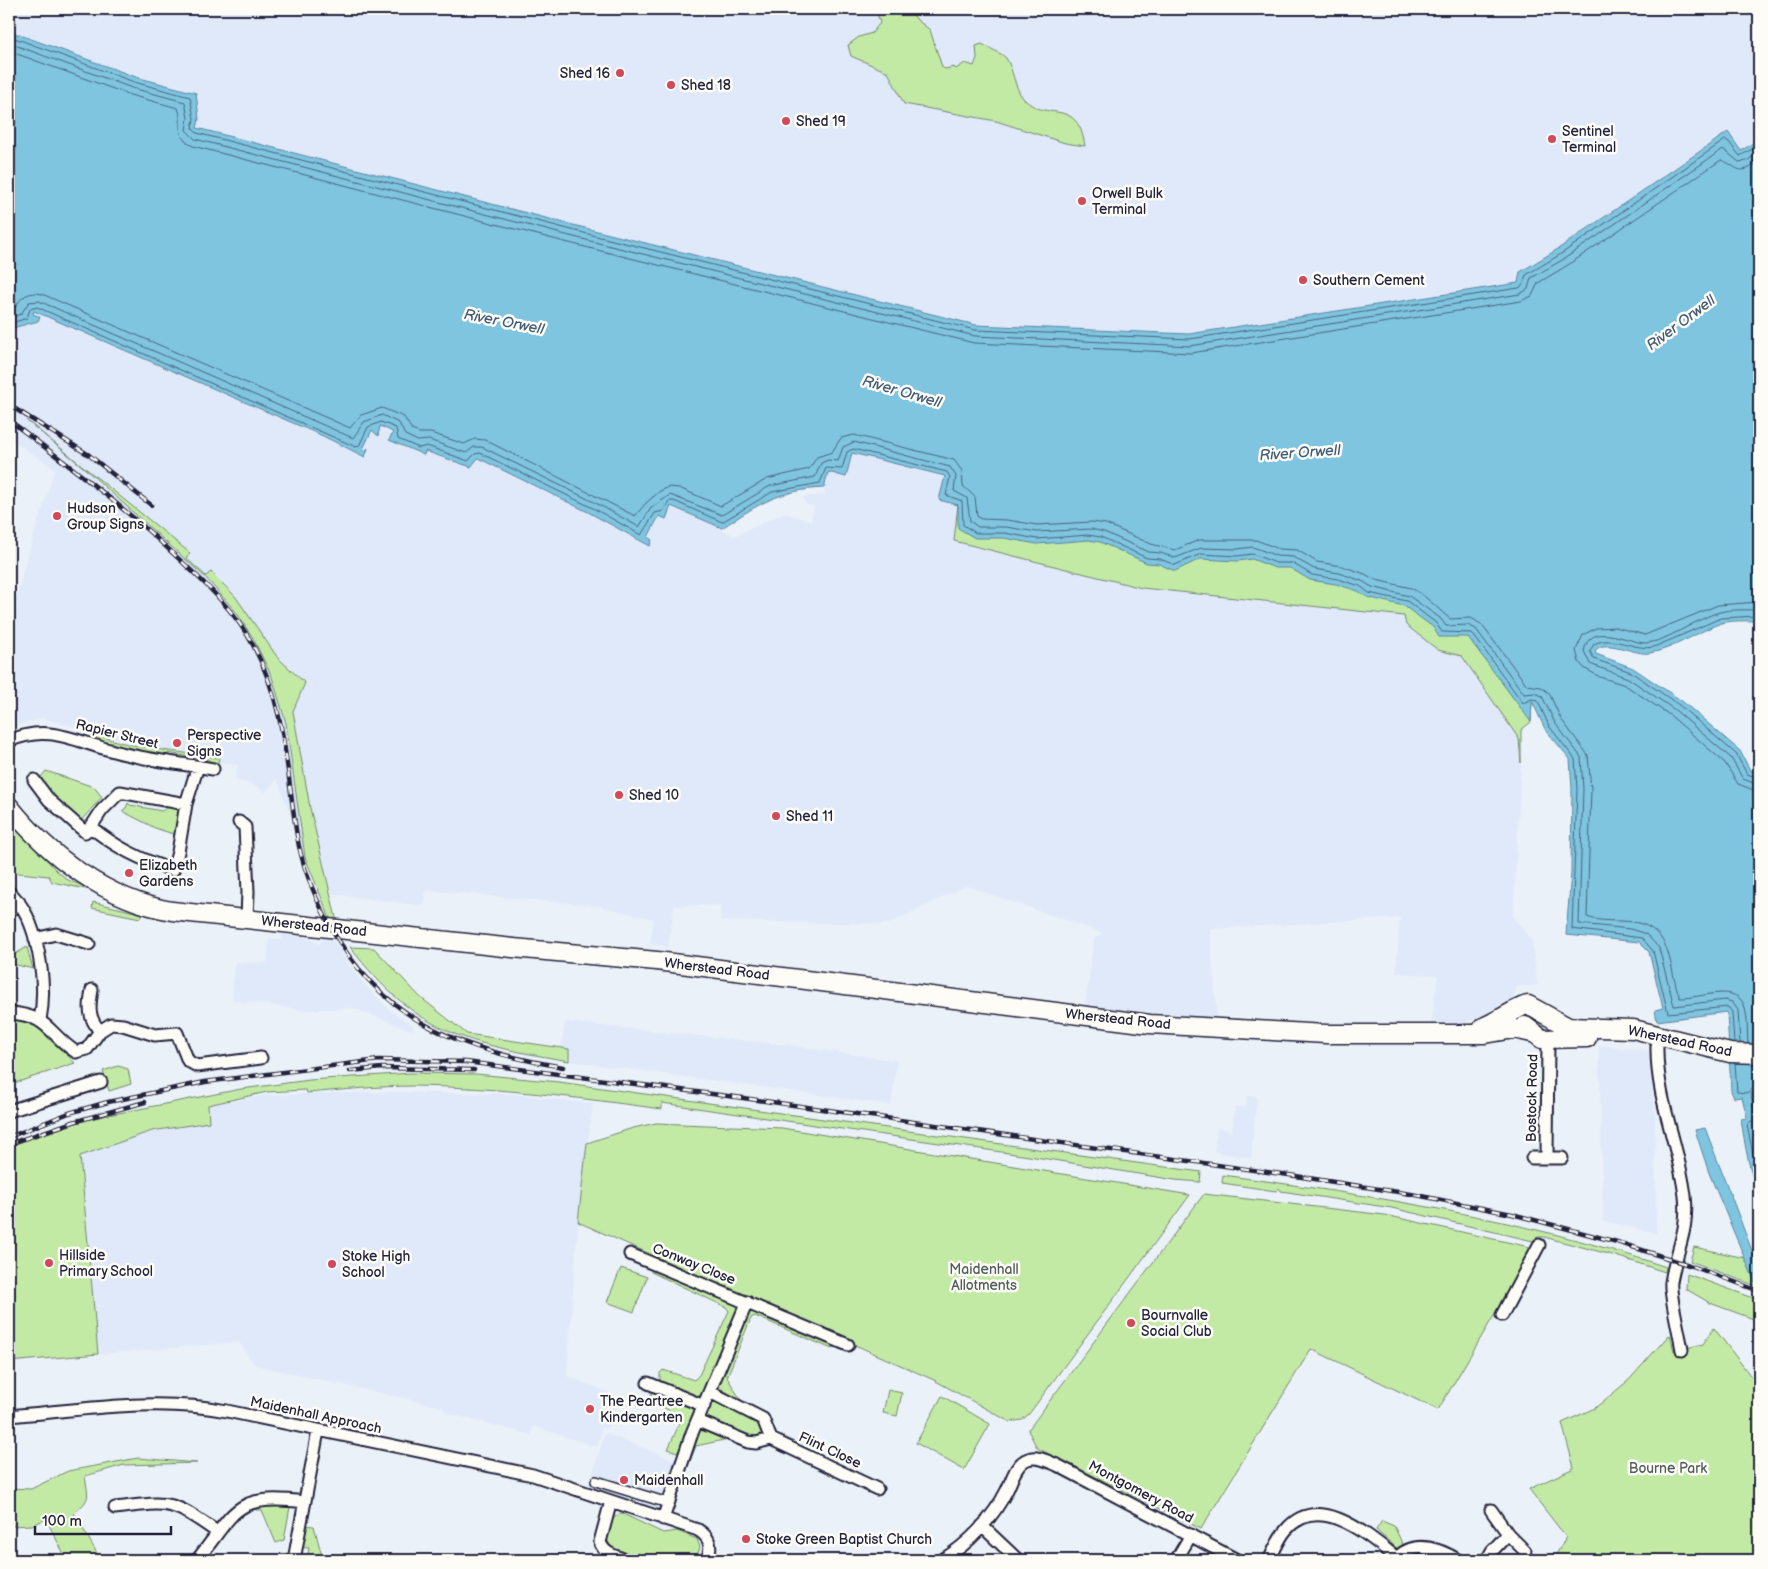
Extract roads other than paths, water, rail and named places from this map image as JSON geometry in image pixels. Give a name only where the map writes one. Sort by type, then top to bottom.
[{"type":"main road","name":"Wherstead Road","points":[[9,806],[48,847],[86,876],[108,889],[154,907],[513,948],[657,961],[1150,1024],[1326,1034],[1485,1034],[1514,1029],[1540,1036],[1632,1040],[1759,1065]]},
{"type":"main road","name":"Wherstead Road","points":[[1459,1034],[1497,1021],[1523,1005],[1532,1006],[1568,1027],[1633,1029],[1730,1059],[1759,1054]]},
{"type":"main road","points":[[1519,1007],[1521,1021],[1540,1036]]},
{"type":"street","name":"Rapier Street","points":[[11,739],[29,734],[48,732],[87,741],[109,750],[212,769]]},
{"type":"street","points":[[91,827],[103,837],[131,853],[173,870],[186,804],[198,766]]},
{"type":"street","points":[[34,780],[34,784],[49,800],[85,832],[91,827],[102,810],[120,792],[186,804]]},
{"type":"street","points":[[239,822],[245,828],[248,892],[247,918]]},
{"type":"street","points":[[9,892],[29,916],[35,939],[44,1001],[40,1020]]},
{"type":"street","points":[[9,912],[19,902]]},
{"type":"street","points":[[35,939],[56,934],[89,944]]},
{"type":"street","points":[[92,990],[89,1011],[100,1031]]},
{"type":"street","points":[[9,1013],[31,1016],[40,1020],[76,1052],[87,1049],[100,1031],[116,1024],[155,1035],[177,1033],[188,1061],[197,1066],[261,1058]]},
{"type":"street","name":"Bostock Road","points":[[1540,1036],[1547,1158]]},
{"type":"street","points":[[1658,1046],[1657,1067],[1661,1098],[1685,1197],[1685,1234],[1670,1284],[1682,1350]]},
{"type":"street","points":[[9,1111],[102,1082]]},
{"type":"street","name":"Bostock Road","points":[[1532,1158],[1562,1158]]},
{"type":"street","points":[[1502,1315],[1539,1245]]},
{"type":"street","name":"Conway Close","points":[[630,1254],[848,1345]]},
{"type":"street","name":"Conway Close","points":[[663,1519],[698,1420],[747,1302]]},
{"type":"street","points":[[648,1383],[704,1406]]},
{"type":"street","points":[[698,1420],[748,1442],[756,1443],[771,1439],[763,1419],[710,1392]]},
{"type":"street","name":"Maidenhall Approach","points":[[9,1416],[175,1404],[212,1408],[533,1475],[706,1535],[711,1550],[708,1560]]},
{"type":"street","points":[[294,1560],[318,1430]]},
{"type":"street","name":"Flint Close","points":[[771,1439],[877,1488]]},
{"type":"street","name":"Montgomery Road","points":[[982,1526],[1003,1497],[1020,1464],[1028,1458],[1040,1459],[1057,1466],[1237,1560]]},
{"type":"street","points":[[596,1481],[668,1503]]},
{"type":"street","points":[[197,1560],[217,1532],[237,1511],[256,1501],[274,1498],[304,1502]]},
{"type":"street","points":[[611,1501],[600,1542],[602,1548],[610,1555],[626,1560]]},
{"type":"street","points":[[116,1508],[168,1504],[182,1509],[217,1532]]},
{"type":"street","points":[[1492,1510],[1508,1534],[1525,1551]]},
{"type":"street","points":[[1269,1560],[1286,1530],[1299,1520],[1318,1514],[1336,1517],[1369,1535],[1396,1559],[1403,1552],[1429,1547],[1442,1550],[1458,1560]]},
{"type":"street","points":[[942,1560],[982,1526],[1018,1560]]},
{"type":"street","points":[[1487,1560],[1492,1551],[1508,1534]]},
{"type":"street","points":[[1176,1560],[1191,1535]]},
{"type":"water","name":"River Orwell","points":[[9,31],[136,77],[196,93],[199,119],[197,128],[573,225],[976,325],[1189,334],[1518,283],[1520,272],[1558,249],[1728,132],[1741,151],[1759,139],[1759,621],[1721,623],[1668,648],[1650,653],[1613,646],[1599,647],[1595,651],[1596,654],[1633,668],[1682,701],[1740,751],[1750,770],[1759,774],[1759,1090],[1751,1096],[1755,1117],[1759,1117],[1759,1196],[1750,1168],[1744,1138],[1741,1119],[1747,1118],[1742,1097],[1734,1098],[1731,1091],[1727,1012],[1657,1021],[1655,1010],[1663,1008],[1649,952],[1639,942],[1566,935],[1571,873],[1572,789],[1570,759],[1545,729],[1532,701],[1531,722],[1468,637],[1439,637],[1433,627],[1404,606],[1367,597],[1358,591],[1336,584],[1310,580],[1290,568],[1275,568],[1252,559],[1238,561],[1200,559],[1175,571],[1159,564],[1147,563],[1100,542],[1089,540],[1037,544],[1004,538],[975,538],[958,528],[958,505],[939,500],[945,476],[852,453],[846,477],[828,472],[824,488],[808,489],[782,495],[758,505],[722,528],[671,506],[666,519],[659,516],[648,537],[652,540],[650,546],[588,512],[478,458],[471,467],[425,451],[424,455],[389,440],[393,432],[380,426],[378,436],[372,430],[363,449],[365,451],[368,448],[365,457],[323,436],[34,311],[33,314],[40,317],[38,321],[9,329]]},
{"type":"water","points":[[1705,1128],[1759,1269],[1759,1292],[1709,1173],[1695,1130]]},
{"type":"waterway","points":[[1752,1093],[1756,1118]]},
{"type":"railway","points":[[9,405],[89,455],[151,505]]},
{"type":"railway","points":[[9,420],[96,487],[159,540],[220,599],[246,633],[264,668],[279,715],[297,836],[309,880],[328,922],[348,955],[371,983],[397,1006],[425,1025],[456,1039],[489,1051],[563,1067]]},
{"type":"railway","points":[[9,1137],[69,1113],[108,1102],[205,1082],[379,1060],[466,1062],[743,1098],[1411,1194],[1512,1214],[1617,1242],[1689,1265],[1759,1291]]},
{"type":"railway","points":[[350,1071],[382,1068],[474,1070]]},
{"type":"railway","points":[[9,1144],[73,1122],[145,1102]]},
{"type":"place","name":"Shed 16","points":[[620,73]]},
{"type":"place","name":"Shed 18","points":[[671,85]]},
{"type":"place","name":"Shed 19","points":[[786,121]]},
{"type":"place","name":"Sentinel Terminal","points":[[1552,139]]},
{"type":"place","name":"Orwell Bulk Terminal","points":[[1082,201]]},
{"type":"place","name":"Southern Cement","points":[[1303,280]]},
{"type":"place","name":"Hudson Group Signs","points":[[57,516]]},
{"type":"place","name":"Perspective Signs","points":[[177,743]]},
{"type":"place","name":"Shed 10","points":[[619,795]]},
{"type":"place","name":"Shed 11","points":[[776,816]]},
{"type":"place","name":"Elizabeth Gardens","points":[[129,873]]},
{"type":"place","name":"Hillside Primary School","points":[[49,1263]]},
{"type":"place","name":"Stoke High School","points":[[332,1264]]},
{"type":"place","name":"Bournvalle Social Club","points":[[1131,1323]]},
{"type":"place","name":"The Peartree Kindergarten","points":[[590,1409]]},
{"type":"place","name":"Maidenhall","points":[[624,1480]]},
{"type":"place","name":"Stoke Green Baptist Church","points":[[746,1539]]},
{"type":"park label","name":"Maidenhall Allotments","points":[[984,1278]]},
{"type":"park label","name":"Bourne Park","points":[[1668,1468]]}]
